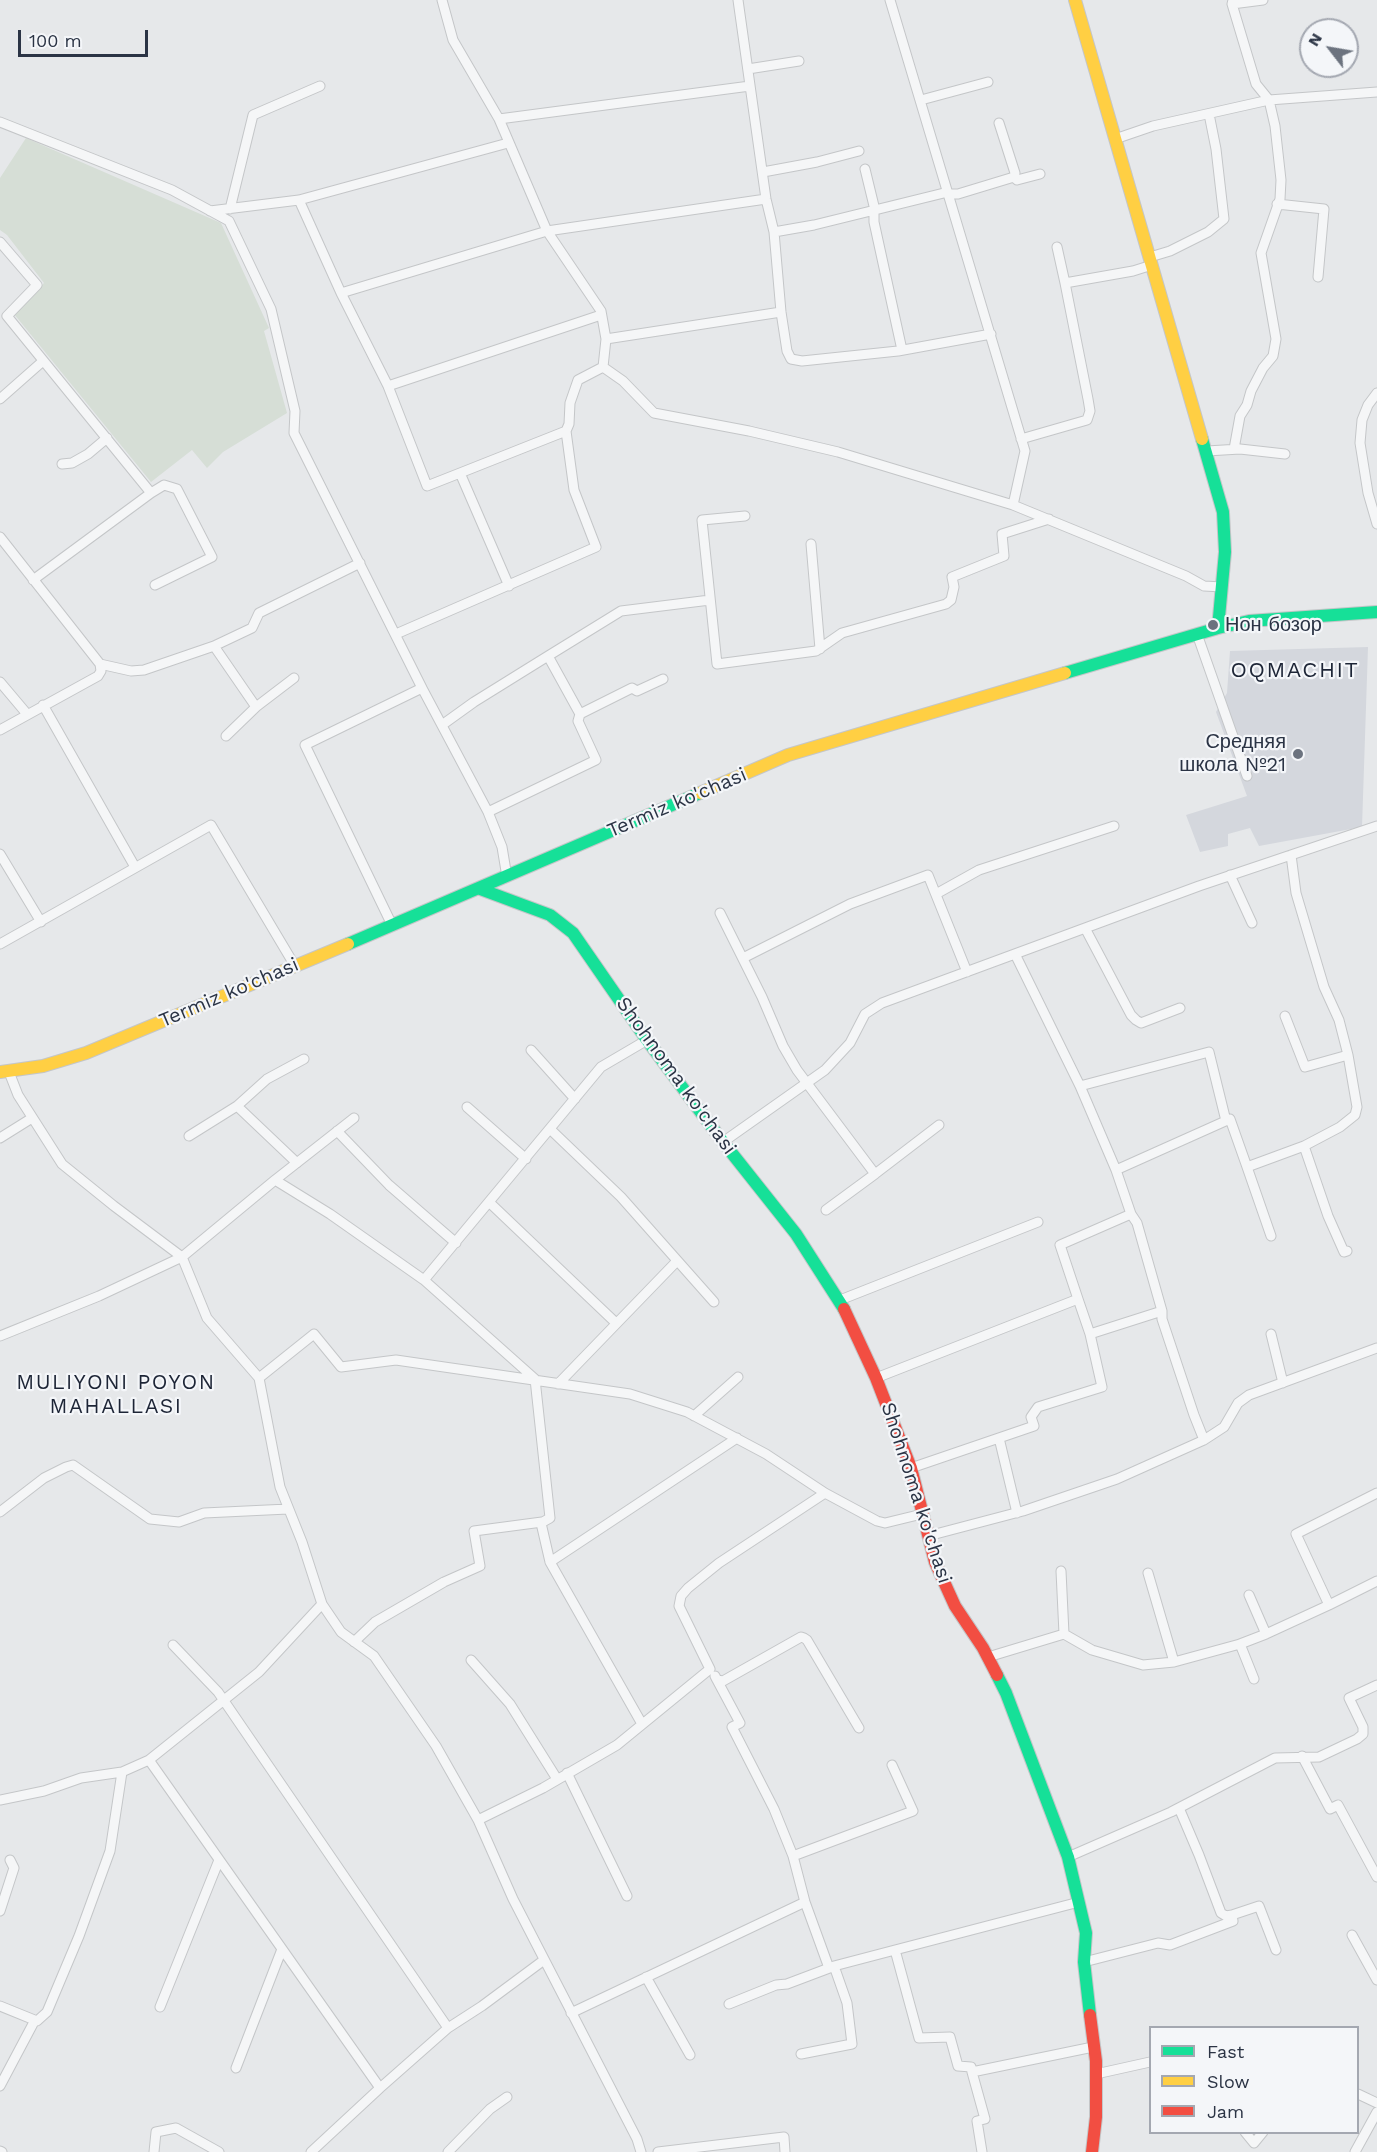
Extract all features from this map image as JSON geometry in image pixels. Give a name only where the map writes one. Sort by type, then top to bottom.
[{"type":"main road","points":[[1075,0],[1223,512],[1226,552],[1218,628]]},
{"type":"main road","name":"Termiz ko'chasi","points":[[4,1072],[43,1066],[86,1053],[507,877],[788,755],[1197,633],[1249,621],[1377,612]]},
{"type":"main road","name":"Shohnoma ko'chasi","points":[[480,888],[550,915],[573,933],[647,1040],[723,1142],[796,1234],[840,1300],[876,1378],[911,1468],[935,1562],[955,1606],[988,1657],[1006,1694],[1068,1857],[1086,1933],[1084,1962],[1096,2074],[1096,2117],[1092,2152]]},
{"type":"street","points":[[442,0],[453,40],[499,118],[547,231],[601,315],[606,339],[603,367]]},
{"type":"street","points":[[738,0],[766,200],[774,232],[781,312],[787,351],[791,359],[802,361],[902,350],[991,334]]},
{"type":"street","points":[[890,0],[1024,451],[1013,505]]},
{"type":"street","points":[[1234,448],[1240,416],[1263,368],[1273,356],[1276,339],[1261,253],[1280,199],[1281,180],[1275,126],[1269,100],[1256,84],[1232,2],[1263,0]]},
{"type":"street","points":[[748,69],[799,61]]},
{"type":"street","points":[[921,100],[988,82]]},
{"type":"street","points":[[230,209],[253,115],[320,86]]},
{"type":"street","points":[[499,118],[750,86]]},
{"type":"street","points":[[1115,139],[1153,126],[1269,100],[1377,92]]},
{"type":"street","points":[[1065,284],[1133,271],[1208,232],[1224,219],[1216,149],[1209,114]]},
{"type":"street","points":[[0,122],[172,190],[229,221],[271,309],[294,411],[294,433],[422,688],[488,812],[502,847],[507,877]]},
{"type":"street","points":[[999,123],[1015,172],[1014,177]]},
{"type":"street","points":[[210,211],[299,200],[508,143]]},
{"type":"street","points":[[763,172],[859,151]]},
{"type":"street","points":[[865,169],[902,350]]},
{"type":"street","points":[[774,232],[814,225],[949,193],[958,194],[1014,177],[1017,180],[1040,174]]},
{"type":"street","points":[[299,200],[388,386],[427,486],[566,431]]},
{"type":"street","points":[[342,293],[547,231],[766,200]]},
{"type":"street","points":[[1277,204],[1324,209],[1318,276]]},
{"type":"street","points":[[0,242],[38,285],[7,316],[151,493]]},
{"type":"street","points":[[1021,439],[1087,420],[1089,411],[1057,247]]},
{"type":"street","points":[[606,339],[781,312]]},
{"type":"street","points":[[388,386],[601,315]]},
{"type":"street","points":[[0,399],[43,361]]},
{"type":"street","points":[[396,634],[597,547],[574,490],[566,431],[569,424],[570,403],[578,380],[603,367]]},
{"type":"street","points":[[603,367],[623,381],[654,413],[749,431],[838,452],[1013,505],[1186,576],[1204,586],[1222,587]]},
{"type":"street","points":[[1377,393],[1368,405],[1362,420],[1360,442],[1363,470],[1377,524]]},
{"type":"street","points":[[62,464],[88,454],[106,438]]},
{"type":"street","points":[[1207,451],[1234,448],[1285,454]]},
{"type":"street","points":[[460,473],[508,586]]},
{"type":"street","points":[[33,580],[164,485],[177,489],[212,556],[155,585]]},
{"type":"street","points":[[745,516],[702,520],[717,664],[820,649],[842,633],[946,604],[951,600],[954,587],[952,578],[1004,556],[1002,534],[1049,519]]},
{"type":"street","points":[[0,537],[100,664],[101,671],[98,676],[0,730]]},
{"type":"street","points":[[811,544],[820,649]]},
{"type":"street","points":[[100,664],[131,671],[144,670],[214,646],[252,628],[259,613],[360,563]]},
{"type":"street","points":[[442,725],[474,702],[621,611],[710,600]]},
{"type":"street","points":[[1197,633],[1247,776]]},
{"type":"street","points":[[214,646],[256,707]]},
{"type":"street","points":[[488,812],[596,760],[578,721],[580,714],[548,656]]},
{"type":"street","points":[[226,736],[256,707],[294,678]]},
{"type":"street","points":[[580,714],[632,688],[637,690],[663,679]]},
{"type":"street","points":[[0,682],[27,714]]},
{"type":"street","points":[[392,925],[305,745],[422,688]]},
{"type":"street","points":[[43,705],[135,867]]},
{"type":"street","points":[[0,944],[211,825],[295,966]]},
{"type":"street","points":[[936,894],[979,870],[1114,826]]},
{"type":"street","points":[[723,1142],[825,1070],[850,1043],[865,1014],[882,1003],[1230,875],[1377,826]]},
{"type":"street","points":[[0,854],[41,922]]},
{"type":"street","points":[[1247,1167],[1304,1146],[1340,1127],[1355,1115],[1357,1107],[1339,1020],[1324,987],[1296,893],[1291,855]]},
{"type":"street","points":[[742,958],[850,904],[928,875],[967,972]]},
{"type":"street","points":[[1230,875],[1252,923]]},
{"type":"street","points":[[720,913],[783,1046],[806,1084],[810,1086],[875,1174]]},
{"type":"street","points":[[1085,928],[1136,1020],[1141,1023],[1180,1008]]},
{"type":"street","points":[[1016,954],[1080,1086],[1116,1170],[1131,1214],[1137,1223],[1162,1311],[1162,1319],[1204,1440]]},
{"type":"street","points":[[1285,1016],[1305,1067],[1348,1055]]},
{"type":"street","points":[[424,1280],[602,1067],[647,1040]]},
{"type":"street","points":[[531,1050],[575,1100]]},
{"type":"street","points":[[1080,1086],[1209,1052],[1226,1121]]},
{"type":"street","points":[[189,1136],[237,1106],[267,1079],[304,1059]]},
{"type":"street","points":[[4,1072],[62,1164],[182,1257],[207,1318],[259,1378],[280,1487],[322,1604],[341,1632],[374,1656],[436,1746],[478,1820],[544,1960],[637,2139],[641,2152]]},
{"type":"street","points":[[237,1106],[297,1163]]},
{"type":"street","points":[[466,1107],[526,1159]]},
{"type":"street","points":[[0,1138],[32,1118]]},
{"type":"street","points":[[0,1336],[99,1296],[182,1257],[354,1118]]},
{"type":"street","points":[[1116,1170],[1230,1119],[1271,1236]]},
{"type":"street","points":[[826,1210],[939,1125]]},
{"type":"street","points":[[550,1130],[621,1197],[714,1302]]},
{"type":"street","points":[[337,1131],[389,1185],[456,1243]]},
{"type":"street","points":[[1304,1146],[1328,1216],[1344,1252],[1347,1251]]},
{"type":"street","points":[[275,1180],[330,1214],[424,1280],[535,1379],[550,1518],[542,1522],[474,1531],[480,1566],[444,1582],[375,1623],[354,1642]]},
{"type":"street","points":[[490,1203],[616,1323]]},
{"type":"street","points":[[911,1468],[1034,1426],[1031,1417],[1038,1407],[1102,1387],[1090,1334],[1060,1245],[1131,1214]]},
{"type":"street","points":[[840,1300],[1038,1222]]},
{"type":"street","points":[[558,1384],[677,1261]]},
{"type":"street","points":[[876,1378],[1078,1299]]},
{"type":"street","points":[[1090,1334],[1162,1311]]},
{"type":"street","points":[[259,1378],[314,1334],[340,1367],[396,1360],[630,1394],[694,1416],[766,1454],[825,1493],[885,1523],[922,1514]]},
{"type":"street","points":[[1272,1334],[1283,1383]]},
{"type":"street","points":[[928,1536],[1017,1513],[1117,1479],[1204,1440],[1224,1427],[1238,1402],[1249,1395],[1377,1348]]},
{"type":"street","points":[[694,1416],[738,1377]]},
{"type":"street","points":[[549,1562],[737,1438]]},
{"type":"street","points":[[999,1438],[1017,1513]]},
{"type":"street","points":[[0,1512],[44,1478],[73,1465],[150,1519],[179,1522],[204,1513],[288,1509]]},
{"type":"street","points":[[801,2054],[852,2044],[847,2003],[804,1902],[793,1856],[774,1809],[732,1727],[740,1722],[678,1606],[681,1596],[688,1588],[719,1563],[825,1493]]},
{"type":"street","points":[[1329,1605],[1296,1534],[1377,1493]]},
{"type":"street","points":[[542,1522],[549,1562],[642,1724]]},
{"type":"street","points":[[1061,1571],[1064,1634]]},
{"type":"street","points":[[1148,1573],[1174,1662]]},
{"type":"street","points":[[988,1657],[1064,1634],[1092,1650],[1143,1665],[1174,1662],[1240,1644],[1266,1634],[1377,1581]]},
{"type":"street","points":[[1249,1595],[1266,1634]]},
{"type":"street","points":[[0,1800],[44,1791],[81,1778],[122,1772],[149,1761],[259,1672],[322,1604]]},
{"type":"street","points":[[717,1680],[723,1682],[801,1637],[804,1638],[859,1728]]},
{"type":"street","points":[[1240,1644],[1254,1679]]},
{"type":"street","points":[[173,1645],[218,1692],[448,2028]]},
{"type":"street","points":[[471,1660],[510,1704],[557,1779]]},
{"type":"street","points":[[478,1820],[617,1745],[710,1669]]},
{"type":"street","points":[[1068,1857],[1179,1809],[1275,1758],[1319,1757],[1363,1734],[1349,1698],[1377,1685]]},
{"type":"street","points":[[1302,1756],[1330,1809],[1338,1805],[1377,1876]]},
{"type":"street","points":[[149,1761],[380,2088]]},
{"type":"street","points":[[793,1856],[913,1811],[892,1765]]},
{"type":"street","points":[[0,2006],[35,2020],[42,2019],[47,2012],[79,1936],[110,1851],[122,1772]]},
{"type":"street","points":[[567,1773],[627,1896]]},
{"type":"street","points":[[1179,1809],[1221,1913],[1226,1916],[1232,1915],[1258,1906],[1276,1950]]},
{"type":"street","points":[[0,1911],[14,1868],[10,1860]]},
{"type":"street","points":[[160,2007],[219,1860]]},
{"type":"street","points":[[571,2013],[804,1902]]},
{"type":"street","points":[[729,2004],[776,1985],[787,1984],[832,1967],[1078,1902]]},
{"type":"street","points":[[1084,1962],[1158,1943],[1170,1945],[1233,1921],[1232,1915]]},
{"type":"street","points":[[1352,1935],[1377,1980]]},
{"type":"street","points":[[236,2068],[282,1950]]},
{"type":"street","points":[[895,1950],[919,2038],[950,2037],[958,2066],[971,2067],[985,2119],[977,2121],[982,2152]]},
{"type":"street","points":[[310,2152],[448,2028],[544,1960]]},
{"type":"street","points":[[646,1977],[690,2055]]},
{"type":"street","points":[[0,2086],[35,2020]]},
{"type":"street","points":[[972,2072],[1094,2047]]},
{"type":"street","points":[[1096,2074],[1149,2062]]},
{"type":"street","points":[[1359,2094],[1377,2103]]},
{"type":"street","points":[[448,2152],[490,2109],[507,2097]]},
{"type":"street","points":[[1355,2152],[1377,2112]]},
{"type":"street","points":[[154,2152],[156,2132],[176,2128],[219,2152]]},
{"type":"street","points":[[1246,2134],[1254,2143],[1262,2134]]},
{"type":"street","points":[[658,2152],[784,2137],[785,2152]]},
{"type":"shaded area","points":[[26,138],[221,223],[269,328],[264,331],[287,413],[223,452],[207,468],[192,450],[151,482],[14,314],[44,283],[7,235],[0,230],[0,178]]},
{"type":"shaded area","name":"Средняя школа №21","points":[[1368,647],[1362,827],[1259,846],[1250,828],[1228,834],[1228,846],[1200,852],[1186,815],[1247,796],[1216,712],[1227,693],[1230,651]]},
{"type":"traffic: fast","points":[[1202,439],[1223,512],[1225,552],[1218,628]]},
{"type":"traffic: fast","points":[[1065,673],[1249,621],[1377,612]]},
{"type":"traffic: fast","points":[[348,944],[700,793]]},
{"type":"traffic: fast","points":[[480,889],[550,915],[573,933],[647,1040],[723,1142],[796,1234],[844,1309]]},
{"type":"traffic: fast","points":[[997,1675],[1006,1693],[1068,1857],[1086,1933],[1084,1962],[1090,2015]]},
{"type":"traffic: slow","points":[[1075,0],[1202,439]]},
{"type":"traffic: slow","points":[[700,793],[788,755],[1065,673]]},
{"type":"traffic: slow","points":[[0,1072],[43,1066],[86,1053],[348,944]]},
{"type":"traffic: jam","points":[[844,1309],[876,1378],[911,1468],[935,1562],[955,1606],[983,1648],[997,1675]]},
{"type":"traffic: jam","points":[[1090,2015],[1096,2061],[1096,2117],[1092,2152]]},
{"type":"place","name":"Нон бозор","points":[[1213,625]]},
{"type":"place","name":"Средняя школа №21","points":[[1298,754]]},
{"type":"district","name":"OQMACHIT","points":[[1295,671]]},
{"type":"district","name":"MULIYONI POYON MAHALLASI","points":[[116,1395]]}]
